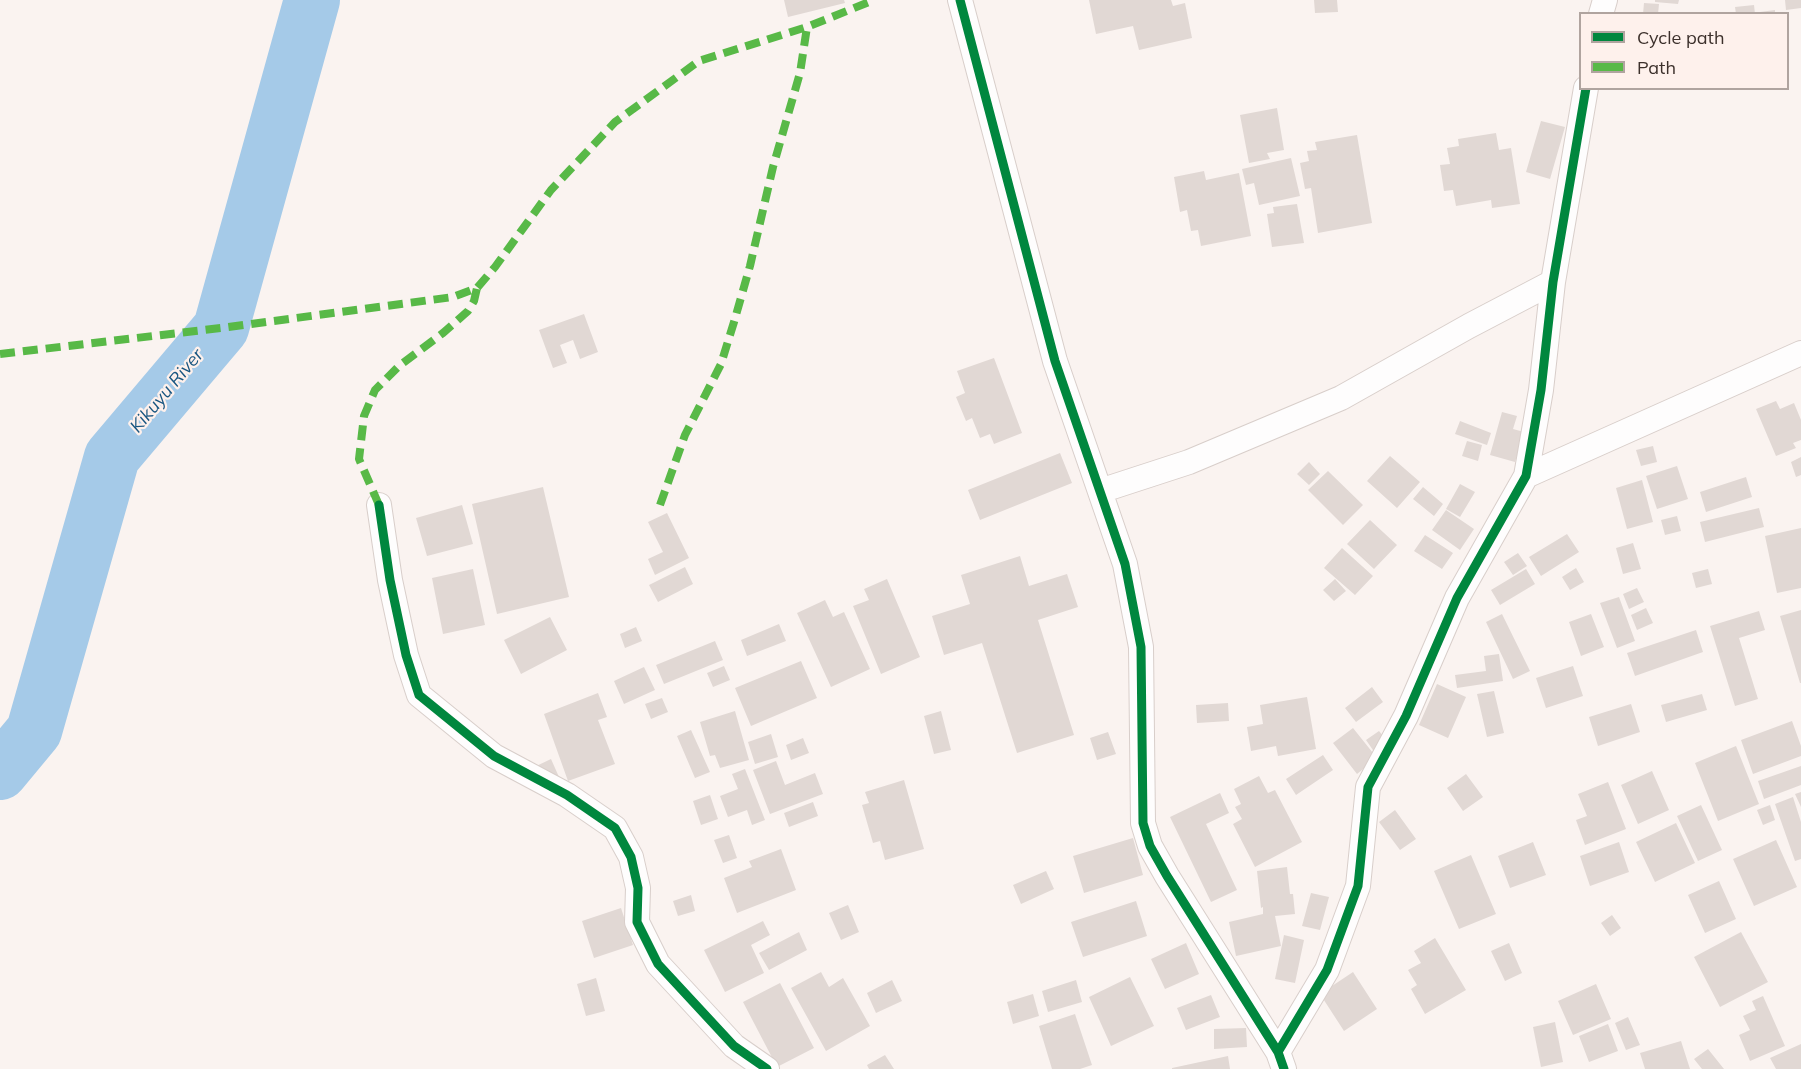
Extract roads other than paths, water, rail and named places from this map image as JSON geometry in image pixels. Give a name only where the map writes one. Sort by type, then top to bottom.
[{"type":"street","points":[[960,0],[1055,361],[1125,564],[1141,647],[1143,823],[1150,846],[1167,876],[1281,1061]]},
{"type":"street","points":[[1281,1061],[1327,970],[1358,886],[1368,787],[1407,716],[1457,598],[1526,476],[1541,390],[1553,282],[1586,90]]},
{"type":"street","points":[[1100,491],[1189,462],[1341,398],[1553,282]]},
{"type":"street","points":[[1526,476],[1801,353]]},
{"type":"street","points":[[379,505],[390,580],[406,655],[419,695],[494,756],[567,795],[615,828],[631,857],[638,888],[638,922],[658,964],[734,1046],[767,1069]]},
{"type":"waterway","name":"Kikuyu River","points":[[0,772],[34,731],[112,457],[221,328],[312,0]]}]
